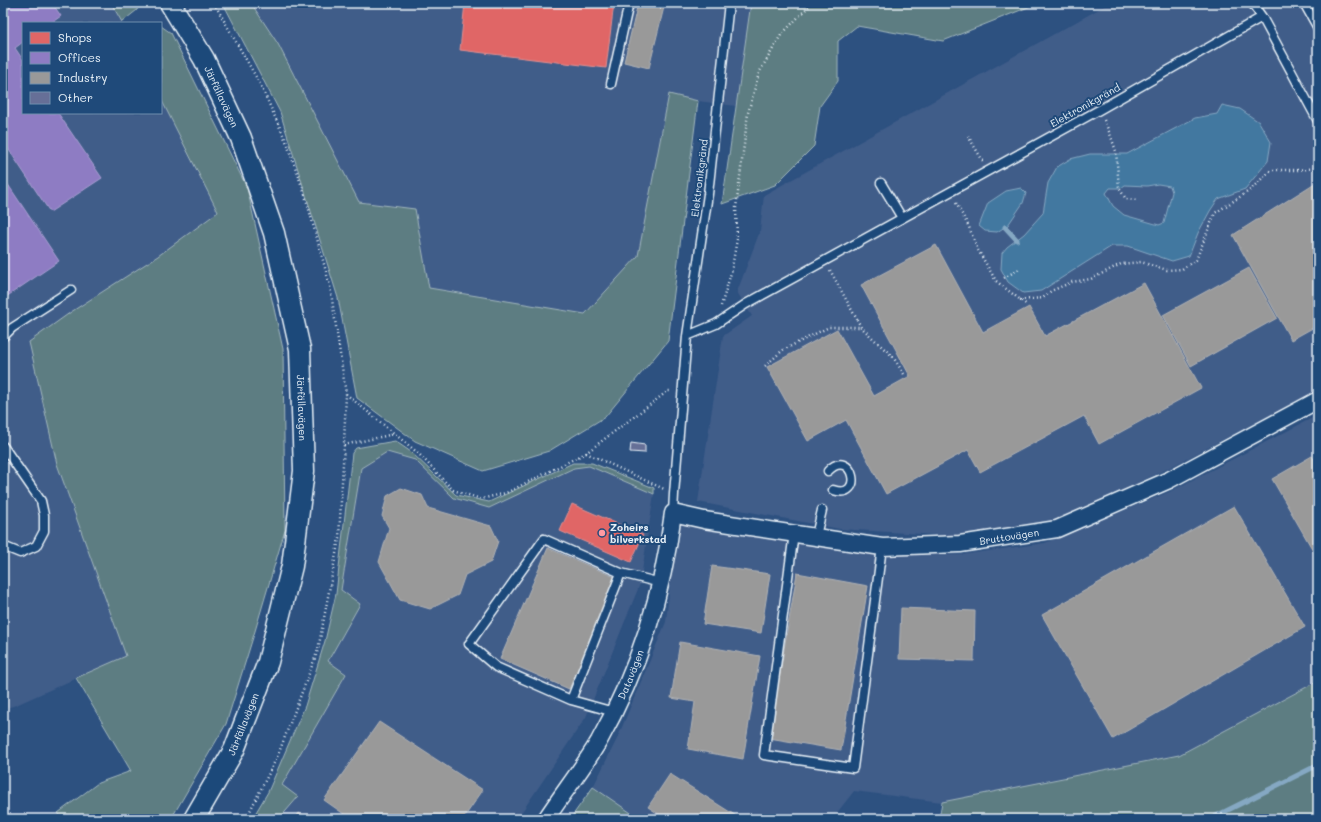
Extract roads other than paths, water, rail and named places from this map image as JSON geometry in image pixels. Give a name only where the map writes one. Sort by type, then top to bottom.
[{"type":"street","name":"Järfällavägen","points":[[170,3],[204,59],[241,138],[274,233],[300,349],[304,471],[292,566],[268,662],[234,750],[194,819]]},
{"type":"street","name":"Bruttovägen","points":[[673,513],[704,520],[882,547],[960,544],[1057,529],[1169,480],[1316,405]]},
{"type":"street","name":"Datavägen","points":[[546,819],[598,742],[626,688],[644,639],[660,583],[667,552],[673,513]]},
{"type":"lane","points":[[612,84],[629,3]]},
{"type":"lane","name":"Elektronikgränd","points":[[673,513],[687,336],[708,194],[729,3]]},
{"type":"lane","points":[[1252,3],[1262,18],[1318,121]]},
{"type":"lane","points":[[1304,3],[1318,28]]},
{"type":"lane","name":"Elektronikgränd","points":[[687,336],[716,324],[746,304],[1099,110],[1262,18]]},
{"type":"lane","points":[[881,183],[902,218]]},
{"type":"lane","points":[[3,337],[12,328],[71,290]]},
{"type":"lane","points":[[3,446],[41,501],[44,515],[44,531],[36,546],[20,553],[3,546]]},
{"type":"lane","points":[[828,470],[836,465],[841,465],[850,469],[852,473],[852,484],[849,488],[843,492],[833,490]]},
{"type":"lane","points":[[816,536],[822,510]]},
{"type":"lane","points":[[794,533],[764,755],[853,768],[882,547]]},
{"type":"lane","points":[[614,712],[571,700],[496,667],[469,644],[544,539],[621,573],[660,583]]},
{"type":"lane","points":[[571,700],[621,573]]},
{"type":"waterway","points":[[1005,227],[1017,240]]},
{"type":"waterway","points":[[1210,819],[1318,765]]},
{"type":"place","name":"Zoheirs bilverkstad","points":[[602,533]]}]
